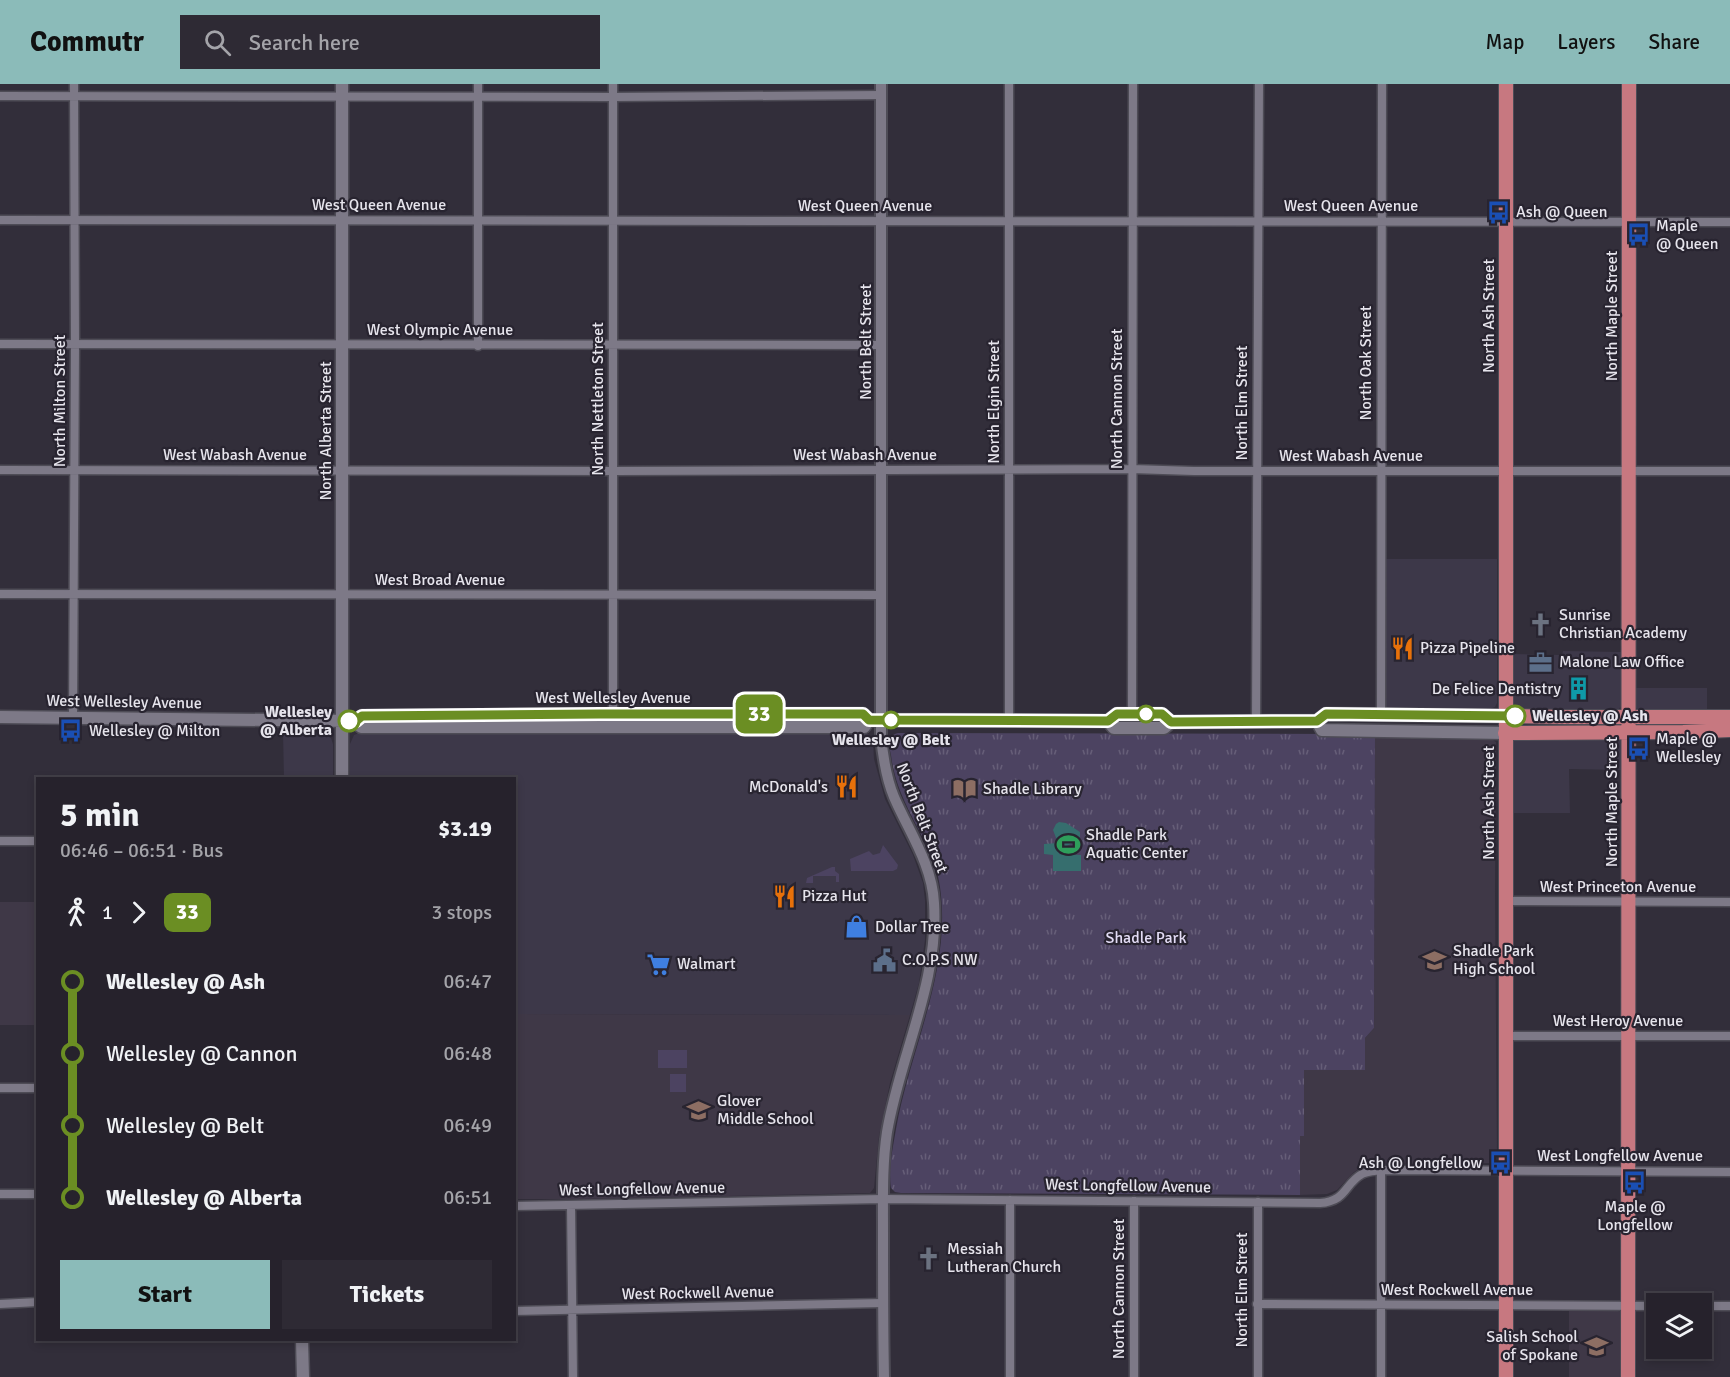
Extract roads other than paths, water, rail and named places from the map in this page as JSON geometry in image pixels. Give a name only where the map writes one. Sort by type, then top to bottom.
[{"type":"main road","name":"North Ash Street","points":[[1506,84],[1506,1377]]},
{"type":"main road","name":"North Maple Street","points":[[1628,1377],[1629,84]]},
{"type":"main road","name":"North Alberta Street","points":[[342,90],[342,777]]},
{"type":"main road","points":[[516,714],[548,728],[553,724],[579,719],[588,714]]},
{"type":"main road","name":"West Wellesley Avenue","points":[[0,717],[356,721],[362,716],[863,714],[875,720],[1108,721],[1117,714],[1162,714],[1171,722]]},
{"type":"main road","name":"West Wellesley Avenue","points":[[1319,726],[1326,714],[1730,717]]},
{"type":"main road","name":"West Wellesley Avenue","points":[[356,721],[361,728],[548,728],[864,727],[875,720]]},
{"type":"main road","name":"West Wellesley Avenue","points":[[1108,721],[1114,728],[1140,729],[1164,728],[1171,722],[1256,722],[1505,733],[1730,730]]},
{"type":"main road","points":[[302,1341],[303,1377]]},
{"type":"street","name":"North Milton Street","points":[[73,718],[74,84]]},
{"type":"street","points":[[478,84],[478,346]]},
{"type":"street","name":"North Nettleton Street","points":[[612,714],[613,84]]},
{"type":"street","name":"North Elgin Street","points":[[1009,84],[1009,721]]},
{"type":"street","name":"North Cannon Street","points":[[1132,714],[1133,84]]},
{"type":"street","name":"North Elm Street","points":[[1256,722],[1259,84]]},
{"type":"street","name":"North Oak Street","points":[[1381,714],[1382,84]]},
{"type":"street","points":[[0,96],[342,90],[478,96],[613,97],[881,90]]},
{"type":"street","name":"North Belt Street","points":[[881,90],[880,595],[875,720],[887,777],[930,876],[934,902],[930,972],[889,1123],[883,1183],[884,1377]]},
{"type":"street","name":"West Queen Avenue","points":[[0,220],[1730,222]]},
{"type":"street","name":"West Olympic Avenue","points":[[0,344],[881,345]]},
{"type":"street","name":"West Wabash Avenue","points":[[0,470],[1730,471]]},
{"type":"street","name":"West Broad Avenue","points":[[0,594],[880,595]]},
{"type":"street","points":[[0,841],[36,841]]},
{"type":"street","name":"West Princeton Avenue","points":[[1506,901],[1730,902]]},
{"type":"street","name":"West Heroy Avenue","points":[[1506,1036],[1730,1036]]},
{"type":"street","points":[[0,1088],[36,1088]]},
{"type":"street","points":[[1381,1170],[1381,1377]]},
{"type":"street","name":"West Longfellow Avenue","points":[[516,1206],[883,1199],[1328,1202],[1345,1192],[1361,1174],[1381,1170],[1730,1172]]},
{"type":"street","points":[[0,1194],[36,1194]]},
{"type":"street","points":[[1010,1200],[1010,1377]]},
{"type":"street","name":"North Cannon Street","points":[[1134,1201],[1134,1377]]},
{"type":"street","name":"North Elm Street","points":[[1257,1202],[1258,1377]]},
{"type":"street","points":[[571,1206],[573,1377]]},
{"type":"street","points":[[0,1304],[36,1302]]},
{"type":"street","name":"West Rockwell Avenue","points":[[516,1311],[883,1303]]},
{"type":"street","name":"West Rockwell Avenue","points":[[1257,1304],[1646,1306]]},
{"type":"street","points":[[1712,1306],[1730,1306]]},
{"type":"place","name":"Ash @ Queen","points":[[1498,212]]},
{"type":"place","name":"Maple @ Queen","points":[[1638,235]]},
{"type":"place","name":"Sunrise Christian Academy","points":[[1541,624]]},
{"type":"place","name":"Pizza Pipeline","points":[[1402,648]]},
{"type":"place","name":"Malone Law Office","points":[[1541,662]]},
{"type":"place","name":"De Felice Dentistry","points":[[1579,689]]},
{"type":"place","name":"Wellesley @ Ash","points":[[1515,716]]},
{"type":"place","name":"Wellesley @ Belt","points":[[891,720]]},
{"type":"place","name":"Wellesley @ Alberta","points":[[349,721]]},
{"type":"place","name":"Wellesley @ Milton","points":[[71,731]]},
{"type":"place","name":"Maple @ Wellesley","points":[[1638,748]]},
{"type":"place","name":"McDonald's","points":[[846,787]]},
{"type":"place","name":"Shadle Library","points":[[965,789]]},
{"type":"place","name":"Shadle Park Aquatic Center","points":[[1068,844]]},
{"type":"place","name":"Pizza Hut","points":[[784,896]]},
{"type":"place","name":"Dollar Tree","points":[[857,927]]},
{"type":"place","name":"C.O.P.S NW","points":[[884,960]]},
{"type":"place","name":"Shadle Park High School","points":[[1435,960]]},
{"type":"place","name":"Walmart","points":[[659,964]]},
{"type":"place","name":"Glover Middle School","points":[[699,1110]]},
{"type":"place","name":"Ash @ Longfellow","points":[[1500,1163]]},
{"type":"place","name":"Maple @ Longfellow","points":[[1635,1182]]},
{"type":"place","name":"Messiah Lutheran Church","points":[[929,1258]]},
{"type":"place","name":"Salish School of Spokane","points":[[1596,1346]]},
{"type":"park label","name":"Shadle Park","points":[[1146,938]]}]
